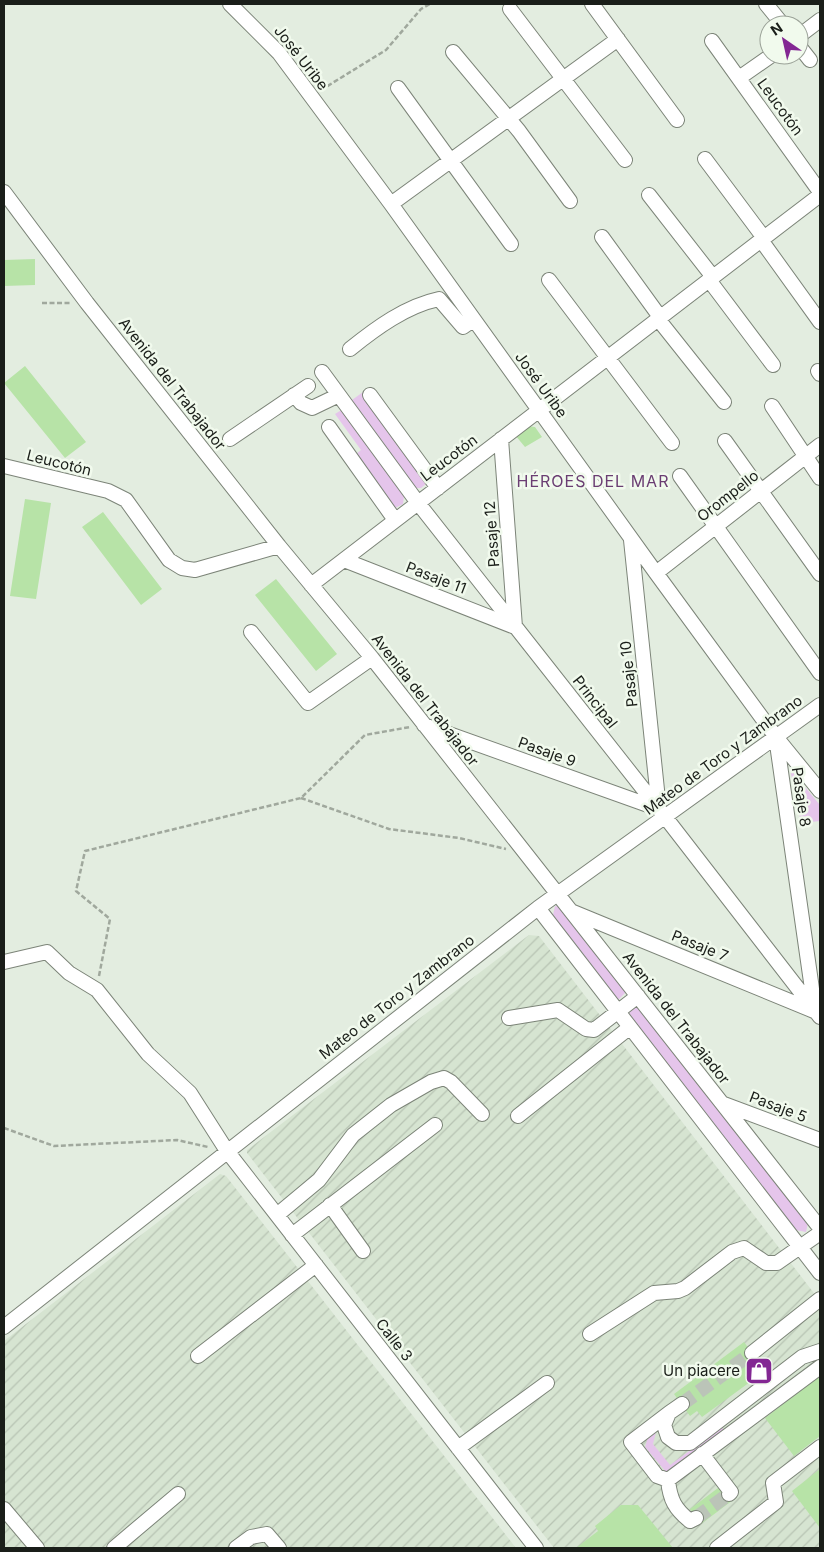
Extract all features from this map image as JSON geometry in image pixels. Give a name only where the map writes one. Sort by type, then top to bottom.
[{"type":"street","name":"José Uribe","points":[[230,4],[279,53],[391,204],[776,737],[820,791]]},
{"type":"street","points":[[592,4],[677,120]]},
{"type":"street","points":[[766,4],[775,15]]},
{"type":"street","points":[[510,9],[625,160]]},
{"type":"street","points":[[391,204],[450,159],[618,39]]},
{"type":"street","name":"Leucotón","points":[[311,584],[820,193],[712,41]]},
{"type":"street","points":[[453,52],[507,118],[570,201]]},
{"type":"street","points":[[739,78],[759,64]]},
{"type":"street","points":[[398,88],[511,244]]},
{"type":"street","points":[[705,159],[820,322]]},
{"type":"street","name":"Avenida del Trabajador","points":[[4,192],[87,303],[279,546],[372,658],[820,1228]]},
{"type":"street","points":[[649,195],[773,365]]},
{"type":"street","points":[[602,237],[659,318],[724,402]]},
{"type":"street","points":[[549,280],[672,443]]},
{"type":"street","points":[[350,349],[375,329],[429,301],[439,299],[463,327],[473,320]]},
{"type":"street","name":"Principal","points":[[322,372],[418,503],[663,813],[818,1014]]},
{"type":"street","points":[[230,439],[308,386]]},
{"type":"street","points":[[370,395],[438,488]]},
{"type":"street","points":[[294,396],[301,403],[312,408],[342,400]]},
{"type":"street","points":[[772,406],[820,478]]},
{"type":"street","points":[[329,428],[395,520]]},
{"type":"street","name":"Pasaje 12","points":[[501,439],[515,627]]},
{"type":"street","points":[[725,440],[759,491],[820,574]]},
{"type":"street","name":"Orompello","points":[[656,573],[820,445]]},
{"type":"street","name":"Leucotón","points":[[4,466],[108,492],[126,500],[169,560],[182,568],[195,570],[279,546]]},
{"type":"street","points":[[680,476],[820,672]]},
{"type":"street","name":"Pasaje 10","points":[[631,536],[663,813]]},
{"type":"street","name":"Pasaje 11","points":[[344,560],[515,627]]},
{"type":"street","points":[[250,632],[308,703],[372,658]]},
{"type":"street","name":"Mateo de Toro y Zambrano","points":[[4,1328],[538,908],[559,895],[663,813],[820,706]]},
{"type":"street","name":"Pasaje 9","points":[[424,725],[663,813]]},
{"type":"street","name":"Pasaje 8","points":[[776,737],[818,1014]]},
{"type":"street","points":[[538,908],[820,1273]]},
{"type":"street","name":"Pasaje 7","points":[[572,911],[818,1014]]},
{"type":"street","points":[[4,962],[47,952],[69,973],[97,990]]},
{"type":"street","name":"Calle 3","points":[[97,990],[148,1054],[190,1093],[227,1151],[536,1548]]},
{"type":"street","points":[[509,1018],[558,1010],[586,1028],[594,1030],[616,1011],[638,996]]},
{"type":"street","points":[[518,1116],[629,1028]]},
{"type":"street","points":[[277,1216],[319,1180],[353,1135],[391,1105],[431,1082],[444,1078],[451,1082],[482,1114]]},
{"type":"street","name":"Pasaje 5","points":[[724,1104],[820,1140]]},
{"type":"street","points":[[292,1235],[435,1125]]},
{"type":"street","points":[[330,1205],[363,1251]]},
{"type":"street","points":[[590,1334],[654,1293],[678,1291],[685,1288],[732,1252],[744,1248],[766,1263],[777,1263],[820,1232]]},
{"type":"street","points":[[198,1356],[316,1265]]},
{"type":"street","points":[[752,1353],[820,1299]]},
{"type":"street","points":[[669,1413],[664,1425],[668,1437],[680,1444],[690,1443],[802,1357],[820,1351]]},
{"type":"street","points":[[668,1480],[820,1367]]},
{"type":"street","points":[[458,1448],[547,1383]]},
{"type":"street","points":[[668,1480],[657,1476],[631,1442],[682,1404]]},
{"type":"street","points":[[717,1548],[776,1502],[773,1483],[820,1447]]},
{"type":"street","points":[[702,1454],[731,1492],[729,1494]]},
{"type":"street","points":[[668,1480],[670,1499],[678,1512],[690,1521],[696,1518]]},
{"type":"street","points":[[114,1548],[178,1494]]},
{"type":"street","points":[[4,1509],[37,1548]]},
{"type":"street","points":[[236,1548],[251,1537],[267,1534],[279,1548]]},
{"type":"path","points":[[317,104],[322,88],[386,50],[421,9],[430,4]]},
{"type":"path","points":[[42,303],[87,303]]},
{"type":"path","points":[[97,990],[110,919],[76,892],[85,851],[301,798],[365,735],[424,725]]},
{"type":"path","points":[[301,798],[389,829],[459,838],[524,851]]},
{"type":"path","points":[[4,1128],[54,1146],[177,1140],[227,1151]]},
{"type":"shaded area","points":[[363,392],[427,478],[427,483],[421,488],[416,488],[352,400]]},
{"type":"shaded area","points":[[343,409],[404,496],[403,504],[395,508],[356,454],[361,450],[335,414]]},
{"type":"shaded area","points":[[790,769],[820,805],[820,821],[801,823]]},
{"type":"shaded area","points":[[555,906],[560,907],[627,991],[618,1000],[553,915]]},
{"type":"shaded area","points":[[529,935],[539,936],[820,1301],[820,1548],[554,1548],[247,1153],[247,1150]]},
{"type":"shaded area","points":[[639,1006],[808,1223],[806,1232],[796,1230],[629,1014],[632,1007]]},
{"type":"shaded area","points":[[220,1174],[226,1176],[516,1548],[4,1548],[4,1341]]},
{"type":"shaded area","points":[[722,1427],[724,1431],[669,1473],[666,1472],[645,1447],[649,1434],[657,1428],[653,1444],[670,1465]]},
{"type":"building","points":[[35,259],[35,285],[4,286],[4,260]]},
{"type":"building","points":[[25,366],[86,442],[65,458],[4,383]]},
{"type":"building","points":[[527,426],[535,427],[542,437],[525,447],[515,435]]},
{"type":"building","points":[[25,499],[51,503],[36,599],[10,596]]},
{"type":"building","points":[[103,512],[162,589],[141,605],[82,527]]},
{"type":"building","points":[[276,579],[337,654],[316,671],[255,595]]},
{"type":"building","points":[[744,1342],[760,1364],[745,1375],[750,1382],[702,1417],[697,1411],[690,1416],[674,1394]]},
{"type":"building","points":[[820,1376],[820,1436],[794,1456],[765,1418]]},
{"type":"building","points":[[820,1469],[820,1528],[792,1491]]},
{"type":"building","points":[[722,1485],[733,1500],[701,1524],[690,1509]]},
{"type":"building","points":[[621,1505],[638,1505],[673,1548],[576,1548],[598,1531],[595,1526]]},
{"type":"tunnel","points":[[682,1404],[752,1353]]},
{"type":"tunnel","points":[[696,1518],[729,1494]]},
{"type":"place","name":"Un piacere","points":[[759,1371]]},
{"type":"district","name":"HÉROES DEL MAR","points":[[593,481]]}]
